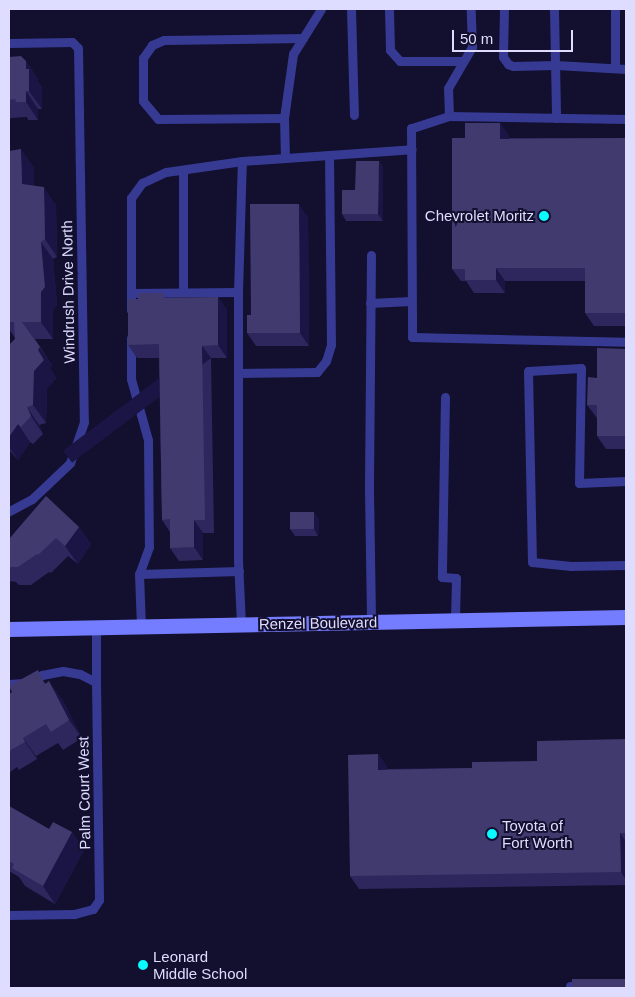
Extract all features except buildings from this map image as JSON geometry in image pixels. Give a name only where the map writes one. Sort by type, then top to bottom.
[{"type":"street","name":"Renzel Boulevard","points":[[9,629],[626,617]]},
{"type":"lane","points":[[285,158],[284,118],[293,54],[321,9]]},
{"type":"lane","points":[[351,9],[354,115]]},
{"type":"lane","points":[[389,9],[390,50],[400,62],[463,61]]},
{"type":"lane","points":[[449,116],[448,88],[472,47],[471,9]]},
{"type":"lane","points":[[504,9],[503,57],[508,64],[513,66],[556,65],[626,68]]},
{"type":"lane","points":[[554,9],[556,118]]},
{"type":"lane","points":[[615,9],[615,68]]},
{"type":"lane","points":[[284,118],[158,119],[144,100],[143,58],[152,45],[164,40],[303,38]]},
{"type":"lane","name":"Windrush Drive North","points":[[9,43],[72,42],[78,48],[80,59],[84,422],[70,463],[32,499],[9,511]]},
{"type":"lane","points":[[626,119],[449,116],[411,128],[412,337],[626,342]]},
{"type":"lane","points":[[141,626],[139,574],[149,547],[148,440],[132,379],[131,198],[142,183],[166,172],[242,161],[412,149]]},
{"type":"lane","points":[[238,373],[316,372],[326,360],[331,345],[329,154]]},
{"type":"lane","points":[[242,161],[238,292],[239,571],[242,624]]},
{"type":"lane","points":[[183,170],[184,292]]},
{"type":"lane","points":[[371,254],[369,491],[371,622]]},
{"type":"lane","points":[[131,293],[238,292]]},
{"type":"lane","points":[[370,303],[411,301]]},
{"type":"lane","points":[[626,481],[579,483],[582,368],[528,372],[532,562],[571,566],[626,565]]},
{"type":"lane","points":[[446,397],[442,577],[456,578],[455,620]]},
{"type":"lane","points":[[139,574],[239,571]]},
{"type":"lane","name":"Palm Court West","points":[[9,915],[74,914],[93,909],[99,900],[96,627]]},
{"type":"lane","points":[[9,684],[23,683],[42,675],[63,670],[80,674],[96,682]]},
{"type":"place","name":"Chevrolet Moritz","points":[[544,216]]},
{"type":"place","name":"Toyota of Fort Worth","points":[[492,834]]},
{"type":"place","name":"Leonard Middle School","points":[[143,965]]}]
